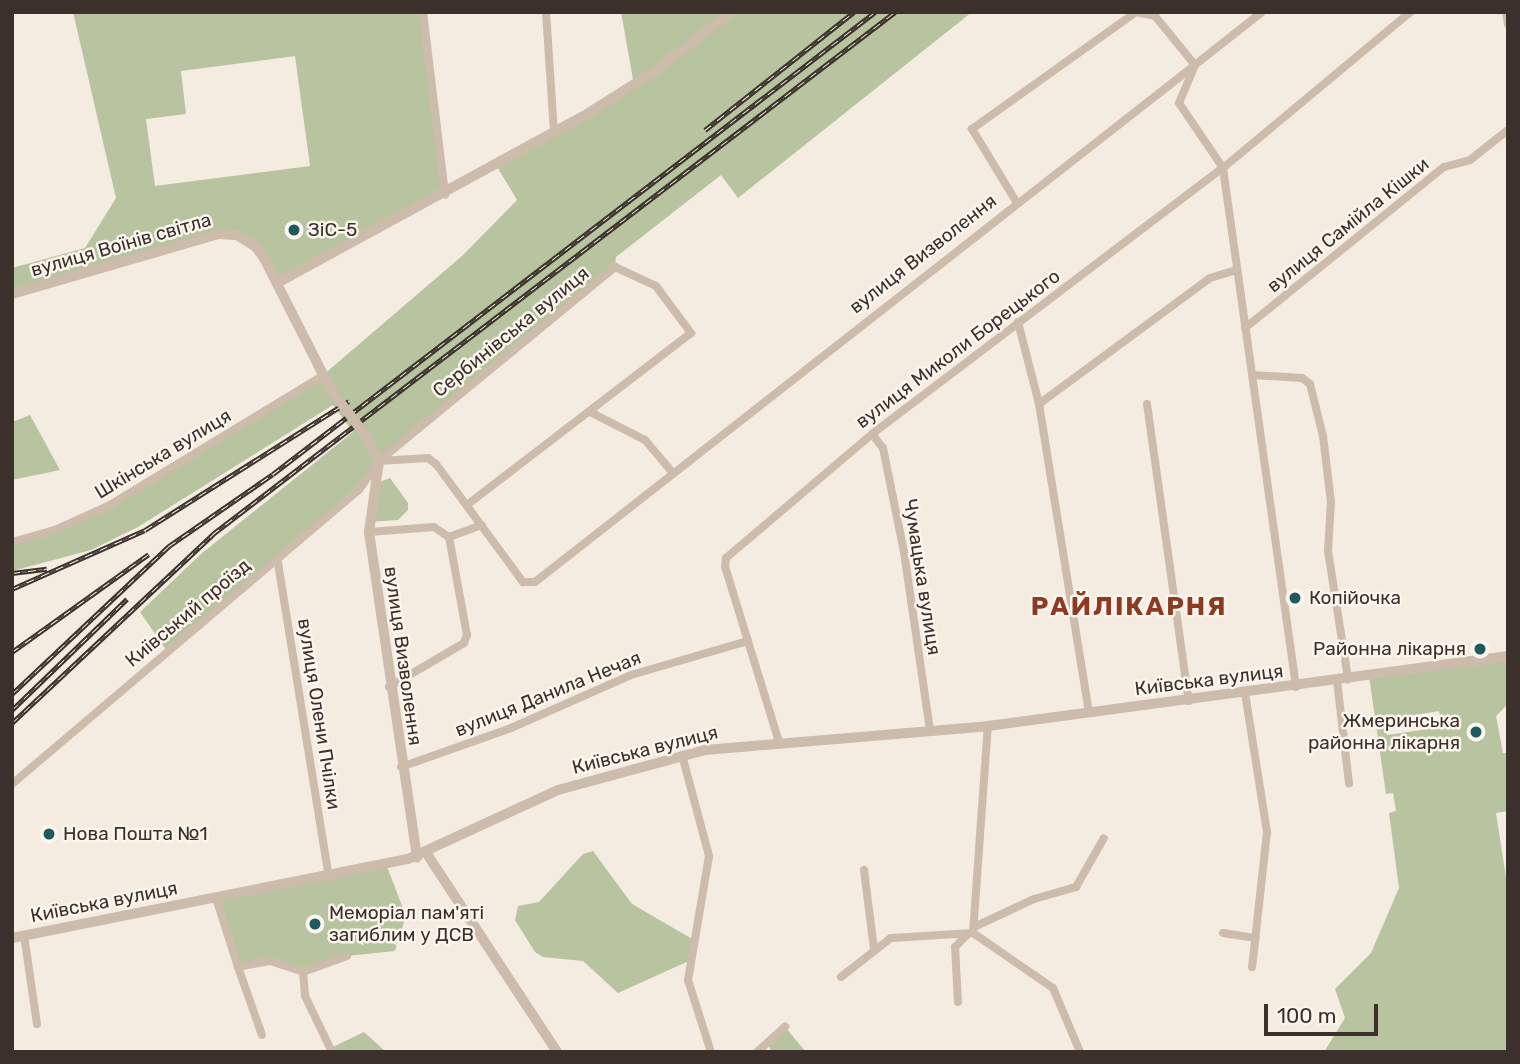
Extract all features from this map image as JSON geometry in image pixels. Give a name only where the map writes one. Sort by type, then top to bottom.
[{"type":"street","points":[[422,12],[445,195]]},
{"type":"street","points":[[546,12],[554,132]]},
{"type":"street","points":[[379,461],[366,436],[322,376],[277,283],[445,195],[554,132],[655,71],[731,12]]},
{"type":"street","points":[[1262,12],[1195,65],[1179,103],[1223,168],[1296,687]]},
{"type":"street","name":"вулиця Миколи Борецького","points":[[748,641],[725,567],[726,558],[872,433],[1223,168],[1410,12]]},
{"type":"street","points":[[1506,12],[1508,24]]},
{"type":"street","points":[[1017,203],[972,129],[1134,13],[1154,14],[1195,65]]},
{"type":"street","name":"вулиця Визволення","points":[[422,855],[401,767],[369,532],[379,461],[428,458],[468,504],[529,585],[1195,65]]},
{"type":"street","name":"вулиця Самійла Кішки","points":[[1245,328],[1444,167],[1470,160],[1508,130]]},
{"type":"street","name":"вулиця Воїнів світла","points":[[12,294],[225,233],[256,247],[277,283]]},
{"type":"street","name":"Сербинівська вулиця","points":[[379,461],[615,267],[656,286],[691,332],[590,412]]},
{"type":"street","points":[[1039,404],[1210,278],[1237,270]]},
{"type":"street","points":[[1018,322],[1039,404],[1089,713]]},
{"type":"street","points":[[1252,375],[1302,378],[1310,384],[1324,436],[1331,502],[1328,551],[1342,680],[1349,783]]},
{"type":"street","name":"Шкінська вулиця","points":[[12,542],[55,530],[110,506],[322,376]]},
{"type":"street","points":[[1147,404],[1189,701]]},
{"type":"street","points":[[468,504],[590,412],[645,440],[673,473]]},
{"type":"street","name":"Чумацька вулиця","points":[[872,433],[883,448],[904,552],[930,730]]},
{"type":"street","name":"Київський проїзд","points":[[12,784],[359,489],[379,461]]},
{"type":"street","points":[[449,537],[482,525]]},
{"type":"street","points":[[369,532],[434,527],[449,537],[464,643],[389,687]]},
{"type":"street","name":"вулиця Олени Пчілки","points":[[277,557],[329,877]]},
{"type":"street","points":[[748,641],[779,742]]},
{"type":"street","name":"вулиця Данила Нечая","points":[[401,767],[510,728],[631,675],[748,641]]},
{"type":"street","name":"Київська вулиця","points":[[12,937],[329,877],[422,855],[551,793],[682,755],[779,742],[988,726],[1245,694],[1508,656]]},
{"type":"street","points":[[1245,694],[1268,832],[1252,967]]},
{"type":"street","points":[[974,930],[988,726]]},
{"type":"street","points":[[682,755],[709,856],[688,984],[711,1052]]},
{"type":"street","points":[[958,1002],[955,947],[959,939],[1034,899],[1076,887],[1104,838]]},
{"type":"street","points":[[422,855],[557,1052]]},
{"type":"street","points":[[864,870],[874,949]]},
{"type":"street","points":[[216,898],[262,1035]]},
{"type":"street","points":[[841,977],[874,949],[907,934],[974,930],[1053,988],[1080,1052]]},
{"type":"street","points":[[1223,933],[1256,938]]},
{"type":"street","name":"Київська вулиця","points":[[24,935],[37,1024]]},
{"type":"street","points":[[238,967],[270,961],[303,972],[347,956]]},
{"type":"street","points":[[303,972],[305,996],[332,1052]]},
{"type":"street","points":[[757,1052],[785,1027]]},
{"type":"green space","points":[[73,12],[423,12],[445,195],[277,283],[265,260],[231,234],[12,294],[12,268],[85,248],[116,198]],"holes":[[[295,56],[310,166],[155,186],[146,119],[186,114],[181,71]]]},
{"type":"green space","points":[[621,12],[972,12],[738,198],[721,175],[616,257],[615,267],[379,461],[371,475],[167,651],[140,612],[201,554],[353,432],[333,405],[138,527],[91,550],[12,571],[12,542],[91,515],[322,376],[462,256],[517,200],[496,165],[634,85]]},
{"type":"green space","points":[[30,415],[60,470],[12,480],[12,422]]},
{"type":"green space","points":[[390,478],[408,503],[408,510],[398,520],[369,522],[377,483]]},
{"type":"green space","points":[[1508,656],[1508,704],[1496,716],[1503,753],[1508,753],[1508,811],[1496,813],[1508,890],[1508,1052],[1324,1052],[1345,1018],[1335,989],[1371,953],[1399,888],[1389,813],[1396,811],[1393,793],[1386,794],[1369,676]],"holes":[[[1439,711],[1442,727],[1387,735],[1385,720]]]},
{"type":"green space","points":[[593,851],[632,904],[694,940],[691,960],[618,993],[583,961],[543,957],[535,952],[515,920],[518,906],[539,902],[583,854]]},
{"type":"green space","points":[[386,864],[406,916],[395,951],[347,956],[303,972],[274,962],[238,967],[216,898]]},
{"type":"green space","points":[[785,1027],[806,1052],[772,1052],[767,1043]]},
{"type":"green space","points":[[364,1032],[386,1052],[332,1052],[331,1048]]},
{"type":"railway","points":[[705,130],[854,12]]},
{"type":"railway","points":[[12,694],[169,546],[273,474],[875,12]]},
{"type":"railway","points":[[12,723],[213,534],[895,12]]},
{"type":"railway","points":[[12,589],[145,530],[349,401]]},
{"type":"railway","points":[[12,652],[149,554]]},
{"type":"railway","points":[[12,573],[47,569]]},
{"type":"railway","points":[[12,710],[127,599]]},
{"type":"place","name":"ЗіС-5","points":[[294,230]]},
{"type":"place","name":"Копійочка","points":[[1295,598]]},
{"type":"place","name":"Районна лікарня","points":[[1480,649]]},
{"type":"place","name":"Жмеринська районна лікарня","points":[[1476,732]]},
{"type":"place","name":"Нова Пошта №1","points":[[49,834]]},
{"type":"place","name":"Меморіал пам'яті загиблим у ДСВ","points":[[315,924]]},
{"type":"district","name":"РАЙЛІКАРНЯ","points":[[1129,607]]}]
